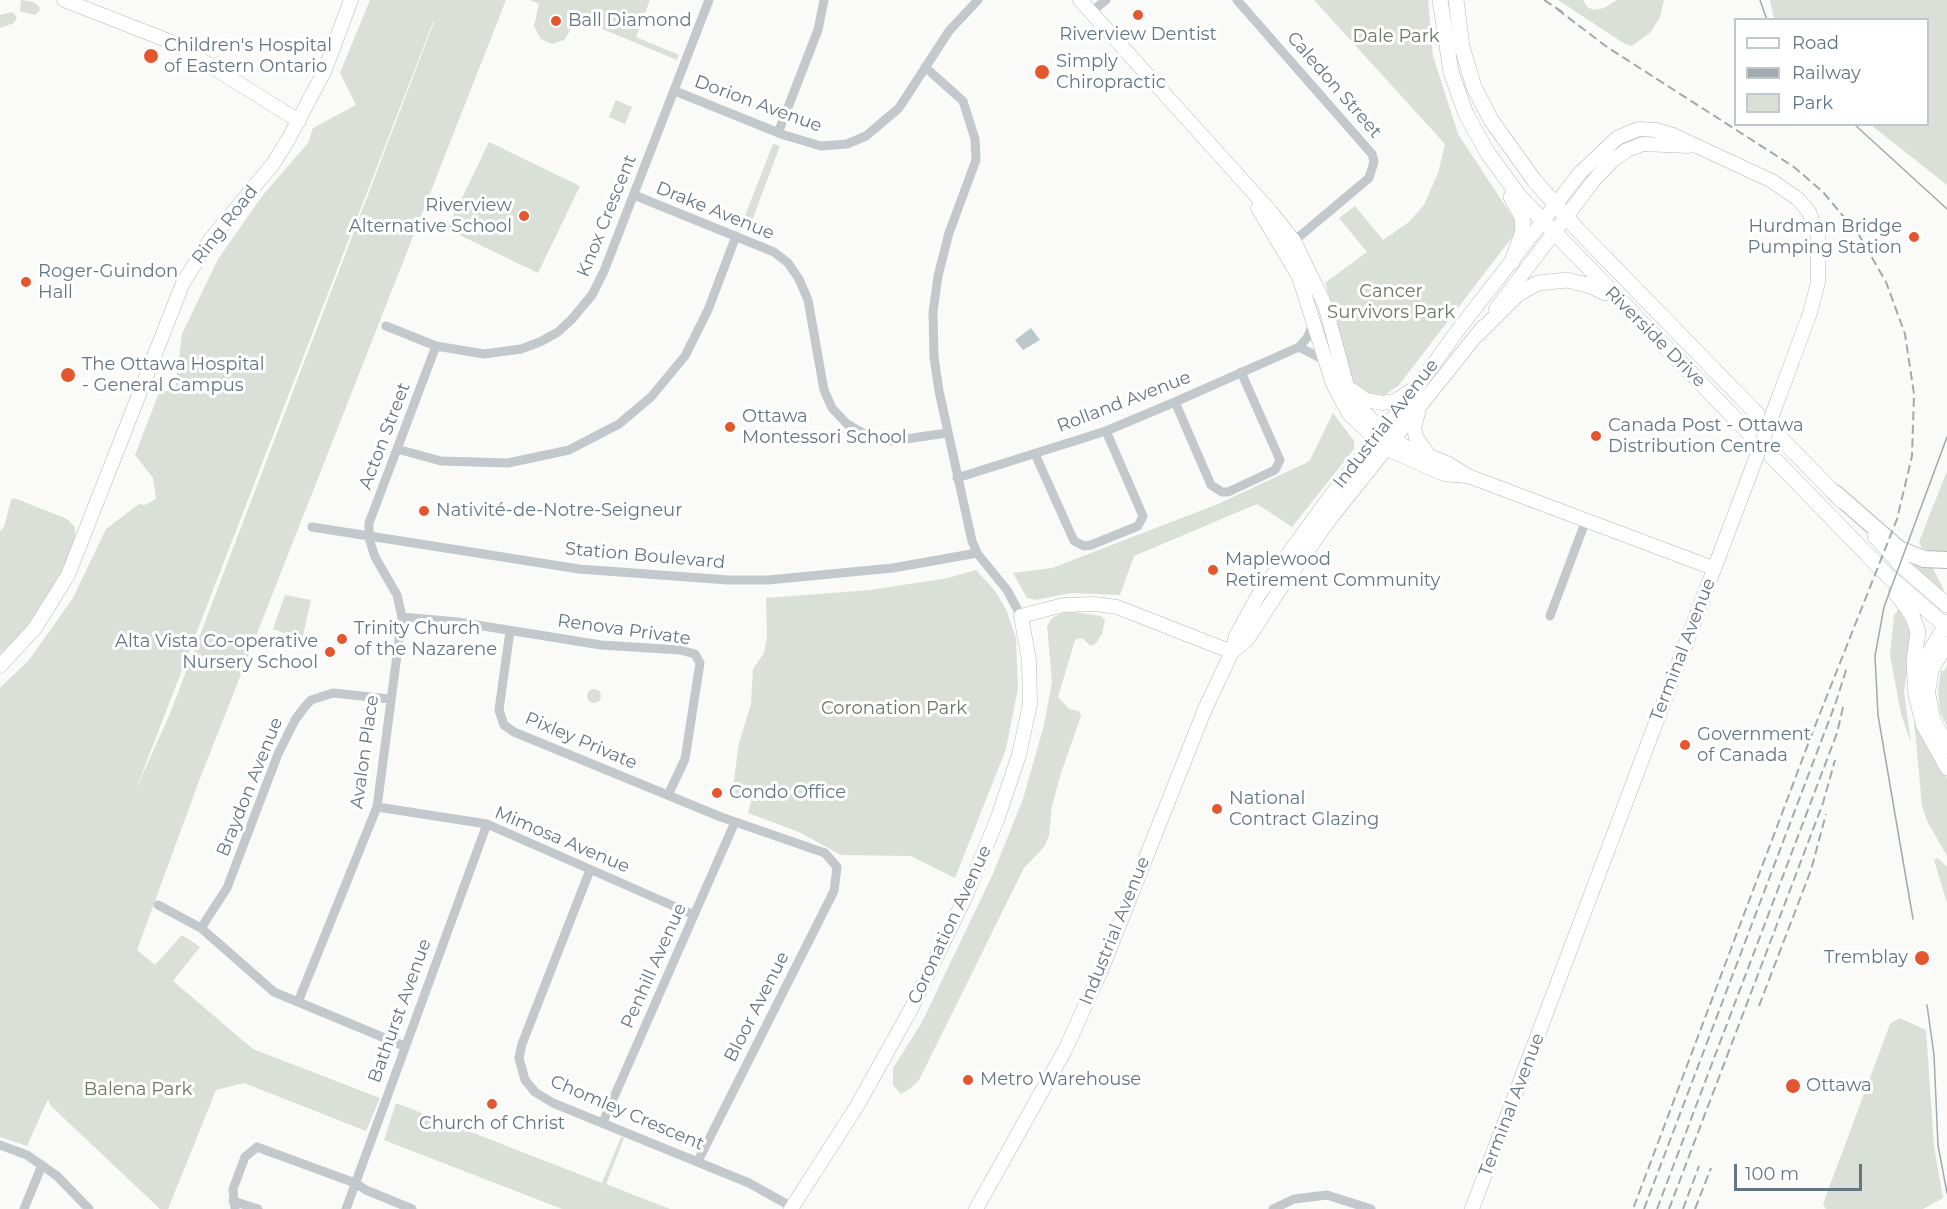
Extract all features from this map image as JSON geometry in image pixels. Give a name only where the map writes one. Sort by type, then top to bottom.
[{"type":"highway","points":[[1835,493],[1899,549],[1924,560],[1947,560]]},
{"type":"main road","name":"Riverside Drive","points":[[1440,0],[1450,72],[1473,130],[1495,165],[1548,228],[1867,554],[1946,625]]},
{"type":"main road","name":"Riverside Drive","points":[[1455,0],[1466,62],[1480,100],[1510,147],[1561,211],[1835,493],[1901,565],[1947,606]]},
{"type":"main road","points":[[1495,165],[1521,217],[1523,231],[1512,262]]},
{"type":"main road","points":[[1478,334],[1518,294],[1527,288],[1548,281],[1581,283],[1602,291],[1623,305]]},
{"type":"main road","points":[[1867,554],[1916,623],[1919,639],[1914,685],[1916,697]]},
{"type":"street","points":[[64,0],[174,43],[299,122]]},
{"type":"street","name":"Ring Road","points":[[0,666],[34,628],[68,575],[110,476],[170,311],[196,260],[273,164],[299,122],[324,72],[351,0]]},
{"type":"street","name":"Knox Crescent","points":[[386,326],[436,346],[466,353],[501,353],[521,349],[558,332],[583,307],[599,284],[709,0]]},
{"type":"street","points":[[778,133],[818,30],[824,0]]},
{"type":"street","name":"Dorion Avenue","points":[[675,91],[778,133],[832,146],[847,144],[866,136],[899,108],[949,31],[978,0]]},
{"type":"street","points":[[1080,0],[1294,241],[1325,305],[1347,386],[1378,435]]},
{"type":"street","points":[[1091,12],[1106,0]]},
{"type":"street","name":"Caledon Street","points":[[1236,0],[1363,143],[1372,154],[1374,162],[1374,170],[1369,178],[1294,241]]},
{"type":"street","points":[[924,67],[963,101],[975,139],[976,160],[949,233],[938,276],[933,312],[934,357],[947,433],[976,553],[1007,590],[1021,615],[1063,605],[1095,604],[1117,607],[1232,652]]},
{"type":"street","name":"Terminal Avenue","points":[[1472,1209],[1780,394],[1810,313],[1818,282],[1820,258],[1815,223],[1798,199],[1787,190],[1748,169],[1695,147],[1650,144],[1627,150],[1561,211]]},
{"type":"street","points":[[1243,182],[1292,264],[1307,297],[1326,362],[1344,406],[1391,444],[1444,474],[1468,476]]},
{"type":"street","name":"Drake Avenue","points":[[634,195],[774,252],[788,263],[800,279],[808,300],[821,381],[827,398],[839,417],[858,432],[880,440],[910,440],[947,433]]},
{"type":"street","name":"Industrial Avenue","points":[[1232,652],[1247,640],[1312,545],[1478,334],[1561,211]]},
{"type":"street","name":"Industrial Avenue","points":[[977,1206],[1065,1050],[1100,973],[1196,730],[1232,652],[1236,636],[1259,594],[1458,330],[1512,262],[1548,228]]},
{"type":"street","points":[[397,449],[441,461],[474,465],[508,464],[569,450],[619,424],[651,397],[686,356],[708,310],[736,236]]},
{"type":"street","points":[[1314,321],[1308,338],[1299,347],[1326,362]]},
{"type":"street","name":"Acton Street","points":[[369,538],[369,523],[436,346]]},
{"type":"street","name":"Rolland Avenue","points":[[957,478],[1106,431],[1299,347]]},
{"type":"street","points":[[1175,402],[1211,485],[1222,492],[1236,488],[1275,470],[1280,460],[1241,372]]},
{"type":"street","points":[[1347,386],[1366,400],[1389,402],[1409,393],[1426,375]]},
{"type":"street","points":[[1419,410],[1415,422],[1416,437],[1430,456]]},
{"type":"street","points":[[1035,454],[1074,541],[1084,546],[1090,545],[1137,526],[1143,516],[1106,431]]},
{"type":"street","points":[[1391,444],[1430,456],[1468,476],[1713,568]]},
{"type":"street","points":[[1550,615],[1586,520]]},
{"type":"street","name":"Station Boulevard","points":[[312,527],[369,538],[579,569],[728,580],[768,580],[893,568],[976,553]]},
{"type":"street","name":"Avalon Place","points":[[298,1002],[377,807],[402,617],[397,595],[375,557],[369,538]]},
{"type":"street","name":"Coronation Avenue","points":[[791,1208],[857,1106],[916,1000],[964,900],[997,820],[1020,755],[1030,704],[1030,671],[1021,615]]},
{"type":"street","name":"Renova Private","points":[[402,617],[601,645],[680,650],[695,654],[700,663],[686,759],[668,795]]},
{"type":"street","points":[[1946,625],[1921,666],[1916,697],[1923,725],[1947,768]]},
{"type":"street","name":"Pixley Private","points":[[510,631],[499,710],[504,724],[514,732],[735,822],[825,853],[837,867]]},
{"type":"street","points":[[1947,644],[1932,669],[1928,692],[1933,718],[1947,746]]},
{"type":"street","name":"Braydon Avenue","points":[[201,928],[227,888],[278,754],[303,709],[311,700],[333,693],[390,699]]},
{"type":"street","name":"Mimosa Avenue","points":[[377,807],[487,824],[694,915]]},
{"type":"street","name":"Penhill Avenue","points":[[603,1122],[735,822]]},
{"type":"street","name":"Bathurst Avenue","points":[[346,1209],[487,824]]},
{"type":"street","name":"Bloor Avenue","points":[[698,1161],[834,891],[837,867]]},
{"type":"street","name":"Chomley Crescent","points":[[590,870],[519,1058],[525,1080],[535,1092],[553,1102],[749,1182],[791,1208]]},
{"type":"street","points":[[158,905],[201,928],[274,992],[404,1046]]},
{"type":"street","points":[[0,1145],[27,1155],[42,1165],[57,1176],[89,1209]]},
{"type":"street","points":[[258,1209],[234,1205],[233,1190],[245,1157],[257,1147],[355,1183],[366,1190],[412,1209]]},
{"type":"street","points":[[24,1209],[42,1165]]},
{"type":"street","points":[[1273,1209],[1294,1199],[1327,1196],[1371,1209]]},
{"type":"green space","points":[[21,0],[33,2],[39,6],[40,10],[35,15],[20,11]]},
{"type":"green space","name":"Balena Park","points":[[370,0],[506,0],[199,781],[137,950],[155,965],[182,935],[200,947],[173,981],[253,1049],[380,1098],[366,1131],[244,1083],[216,1090],[168,1209],[160,1209],[51,1106],[48,1099],[27,1146],[0,1137],[0,688],[29,660],[73,598],[106,529],[139,504],[145,505],[156,499],[153,478],[135,455],[160,390],[175,392],[182,334],[218,259],[263,195],[308,143],[313,128],[356,105],[340,73]],"holes":[[[434,22],[169,716],[136,789]]]},
{"type":"green space","points":[[530,0],[650,0],[636,37],[679,55],[677,60],[578,19],[564,40],[552,44],[541,39],[534,26],[539,4]]},
{"type":"green space","name":"Cancer Survivors Park","points":[[1314,0],[1428,0],[1433,56],[1458,134],[1516,222],[1516,232],[1399,385],[1382,397],[1361,392],[1353,383],[1325,283],[1367,252],[1339,218],[1355,206],[1383,240],[1409,222],[1424,205],[1438,173],[1445,144]]},
{"type":"green space","points":[[1558,0],[1583,0],[1587,7],[1594,10],[1604,8],[1617,0],[1664,0],[1660,17],[1651,32],[1632,46],[1625,44]]},
{"type":"green space","points":[[1770,0],[1947,0],[1947,185],[1872,126],[1929,126],[1929,18],[1774,18]]},
{"type":"green space","points":[[12,12],[17,17],[14,23],[0,28],[0,15]]},
{"type":"green space","points":[[616,100],[632,107],[625,124],[609,117]]},
{"type":"green space","points":[[489,142],[580,186],[538,273],[447,229]]},
{"type":"green space","points":[[773,144],[780,146],[750,226],[742,223]]},
{"type":"green space","points":[[1333,413],[1354,441],[1354,449],[1292,527],[1257,504],[1134,556],[1120,595],[1071,593],[1035,600],[1027,598],[1013,573],[1052,568],[1218,504],[1306,463],[1310,460]]},
{"type":"green space","points":[[1947,471],[1947,552],[1936,554],[1922,548],[1919,542]]},
{"type":"green space","points":[[14,498],[67,519],[75,527],[75,540],[72,554],[53,591],[20,635],[0,654],[0,531],[4,527],[11,500]]},
{"type":"green space","points":[[1916,560],[1931,565],[1944,590],[1940,592],[1913,567]]},
{"type":"green space","name":"Coronation Park","points":[[976,570],[995,591],[1006,609],[1016,638],[1018,688],[1006,749],[955,878],[911,856],[841,855],[799,832],[748,813],[753,795],[736,795],[733,787],[739,743],[751,704],[753,669],[764,653],[767,636],[766,598],[870,590],[948,578]]},
{"type":"green space","points":[[285,595],[311,600],[302,640],[273,629]]},
{"type":"green space","points":[[1899,609],[1913,636],[1904,691],[1911,743],[1901,714],[1890,655],[1894,615]]},
{"type":"green space","points":[[1068,611],[1101,616],[1105,620],[1102,634],[1096,643],[1091,646],[1082,638],[1075,640],[1058,697],[1069,709],[1079,711],[1081,716],[1052,806],[1049,836],[1044,847],[1024,868],[919,1080],[901,1094],[893,1085],[893,1068],[921,1024],[992,876],[1023,799],[1044,725],[1052,682],[1047,626],[1053,617]]},
{"type":"green space","points":[[1947,666],[1947,726],[1940,712],[1938,690],[1941,670],[1944,671]]},
{"type":"green space","points":[[591,689],[597,689],[601,696],[597,703],[591,703],[587,699],[587,693]]},
{"type":"green space","points":[[1914,720],[1947,779],[1947,856],[1927,821],[1922,806]]},
{"type":"green space","points":[[1938,858],[1947,867],[1947,903],[1934,860]]},
{"type":"green space","points":[[1899,1018],[1926,1030],[1934,1146],[1943,1198],[1923,1209],[1826,1209],[1823,1204],[1890,1024]]},
{"type":"green space","points":[[396,1103],[602,1183],[621,1137],[624,1138],[606,1184],[670,1209],[562,1209],[384,1140]]},
{"type":"shaded area","points":[[1031,328],[1040,340],[1023,350],[1015,340]]},
{"type":"tram line","points":[[1760,0],[1766,18]]},
{"type":"tram line","points":[[1856,126],[1947,209]]},
{"type":"tram line","points":[[1913,919],[1878,715],[1875,656],[1884,607],[1947,437]]},
{"type":"tram line","points":[[1927,1005],[1934,1055],[1938,1145],[1947,1193]]},
{"type":"railway","points":[[1544,0],[1564,13]]},
{"type":"railway","points":[[1557,9],[1607,47],[1794,167],[1823,192],[1859,235],[1886,282],[1905,334],[1914,394],[1912,456],[1897,519],[1813,731],[1633,1209]]},
{"type":"railway","points":[[1644,1209],[1836,702],[1847,667]]},
{"type":"railway","points":[[1657,1209],[1837,733],[1844,703]]},
{"type":"railway","points":[[1669,1209],[1823,803],[1835,760]]},
{"type":"railway","points":[[1759,1006],[1811,870],[1826,814]]},
{"type":"railway","points":[[1683,1209],[1699,1166]]},
{"type":"railway","points":[[1695,1209],[1711,1168]]},
{"type":"place","name":"Riverview Dentist","points":[[1138,15]]},
{"type":"place","name":"Ball Diamond","points":[[556,21]]},
{"type":"place","name":"Children's Hospital of Eastern Ontario","points":[[151,56]]},
{"type":"place","name":"Simply Chiropractic","points":[[1042,72]]},
{"type":"place","name":"Riverview Alternative School","points":[[524,216]]},
{"type":"place","name":"Hurdman Bridge Pumping Station","points":[[1914,237]]},
{"type":"place","name":"Roger-Guindon Hall","points":[[26,282]]},
{"type":"place","name":"The Ottawa Hospital - General Campus","points":[[68,375]]},
{"type":"place","name":"Ottawa Montessori School","points":[[730,427]]},
{"type":"place","name":"Canada Post - Ottawa Distribution Centre","points":[[1596,436]]},
{"type":"place","name":"Nativité-de-Notre-Seigneur","points":[[424,511]]},
{"type":"place","name":"Maplewood Retirement Community","points":[[1213,570]]},
{"type":"place","name":"Trinity Church of the Nazarene","points":[[342,639]]},
{"type":"place","name":"Alta Vista Co-operative Nursery School","points":[[330,652]]},
{"type":"place","name":"Government of Canada","points":[[1685,745]]},
{"type":"place","name":"Condo Office","points":[[717,793]]},
{"type":"place","name":"National Contract Glazing","points":[[1217,809]]},
{"type":"place","name":"Tremblay","points":[[1922,958]]},
{"type":"place","name":"Metro Warehouse","points":[[968,1080]]},
{"type":"place","name":"Ottawa","points":[[1793,1086]]},
{"type":"place","name":"Church of Christ","points":[[492,1104]]},
{"type":"park label","name":"Dale Park","points":[[1396,37]]}]
